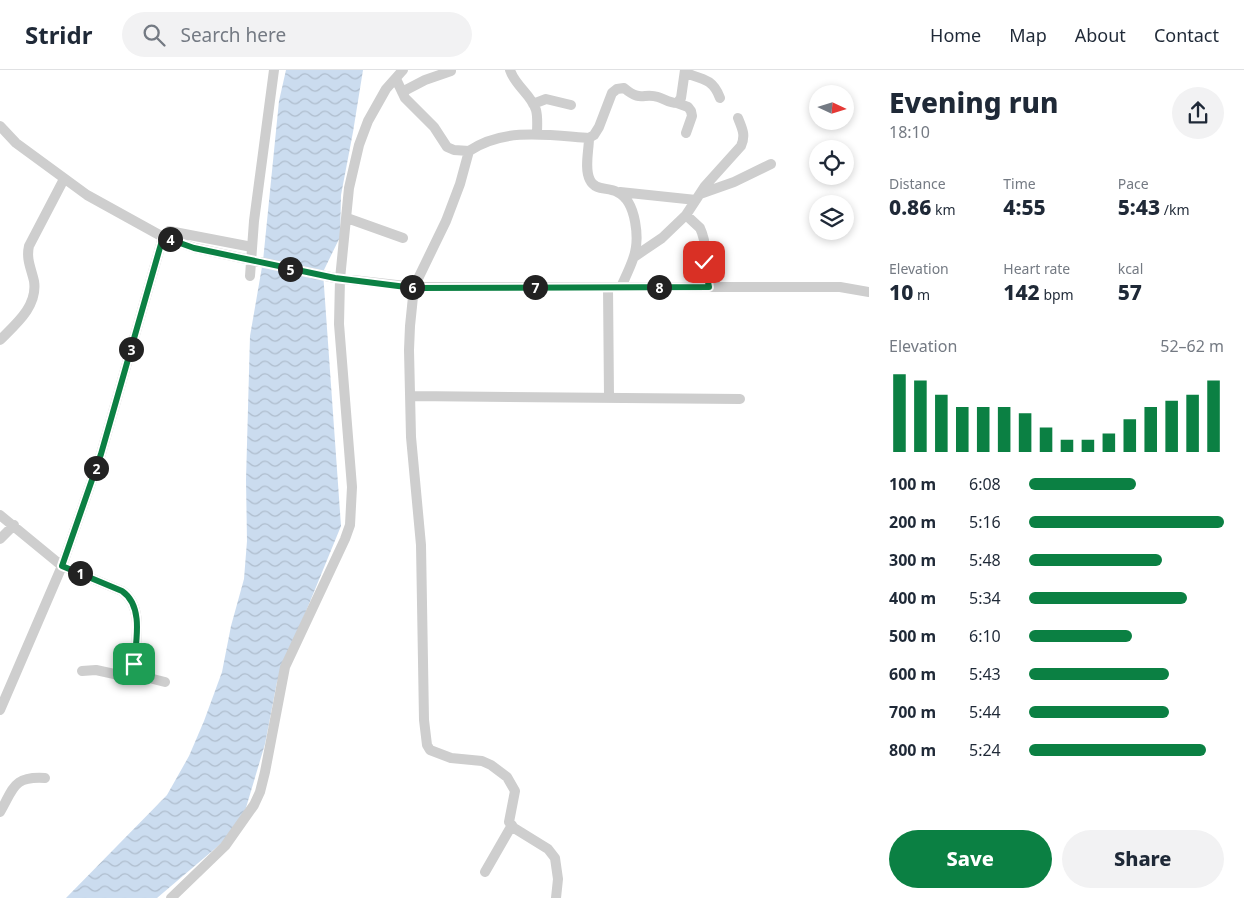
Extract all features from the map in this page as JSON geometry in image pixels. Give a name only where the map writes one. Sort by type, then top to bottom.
[{"type":"street","points":[[250,276],[274,70]]},
{"type":"street","points":[[171,898],[224,846],[254,805],[260,792],[265,772],[285,668],[346,539],[350,525],[352,487],[339,324],[338,279],[347,218],[349,188],[359,145],[377,104],[386,89],[403,70]]},
{"type":"street","points":[[510,70],[517,84],[533,104],[537,116],[537,134]]},
{"type":"street","points":[[402,92],[425,80],[451,71]]},
{"type":"street","points":[[676,103],[681,98],[685,72],[711,82],[717,89],[720,98]]},
{"type":"street","points":[[396,79],[409,102],[434,127],[449,149],[469,151],[488,140],[518,135],[537,134],[589,138],[596,132],[612,93],[617,89],[624,88],[639,97],[654,96],[688,108],[692,111],[692,116],[686,133]]},
{"type":"street","points":[[533,104],[546,99],[571,105]]},
{"type":"street","points":[[634,257],[662,238],[686,215],[743,141],[744,133],[738,118]]},
{"type":"street","points":[[0,126],[16,143],[87,195],[163,237],[194,248],[338,279],[414,288],[840,287],[869,292]]},
{"type":"street","points":[[589,138],[588,168],[590,180],[597,187],[620,192],[698,197],[771,164]]},
{"type":"street","points":[[469,151],[449,214],[414,288],[409,350],[411,438],[421,544],[424,720],[427,745],[430,750],[451,758],[482,761],[507,777],[515,791],[509,822],[512,826],[548,848],[555,858],[558,879],[556,898]]},
{"type":"street","points":[[0,340],[30,306],[34,287],[27,257],[29,246],[64,179]]},
{"type":"street","points":[[620,192],[632,210],[636,230],[634,257],[621,287]]},
{"type":"street","points":[[686,215],[700,228],[702,233],[704,240],[704,269],[709,287]]},
{"type":"street","points":[[347,218],[403,238]]},
{"type":"street","points":[[0,710],[62,566],[101,454],[163,237],[169,230],[252,247]]},
{"type":"street","points":[[608,287],[609,397]]},
{"type":"street","points":[[411,396],[740,398]]},
{"type":"street","points":[[0,515],[62,566],[128,595],[134,607],[136,617],[134,664],[137,674]]},
{"type":"street","points":[[0,539],[14,525]]},
{"type":"street","points":[[82,671],[96,670],[128,677],[137,674],[165,682]]},
{"type":"street","points":[[0,812],[18,782],[31,777],[45,778]]},
{"type":"street","points":[[485,872],[512,826]]},
{"type":"water","points":[[286,70],[363,70],[341,195],[340,237],[323,272],[341,526],[277,682],[265,744],[245,811],[224,841],[157,898],[66,898],[167,795],[189,756],[222,672],[231,626],[244,579],[247,541],[246,480],[250,336],[263,261],[279,101]]},
{"type":"route","points":[[134,664],[136,617],[132,601],[128,595],[62,566],[101,454],[163,237],[194,248],[258,263],[335,278],[414,288],[709,287],[704,262]]}]
